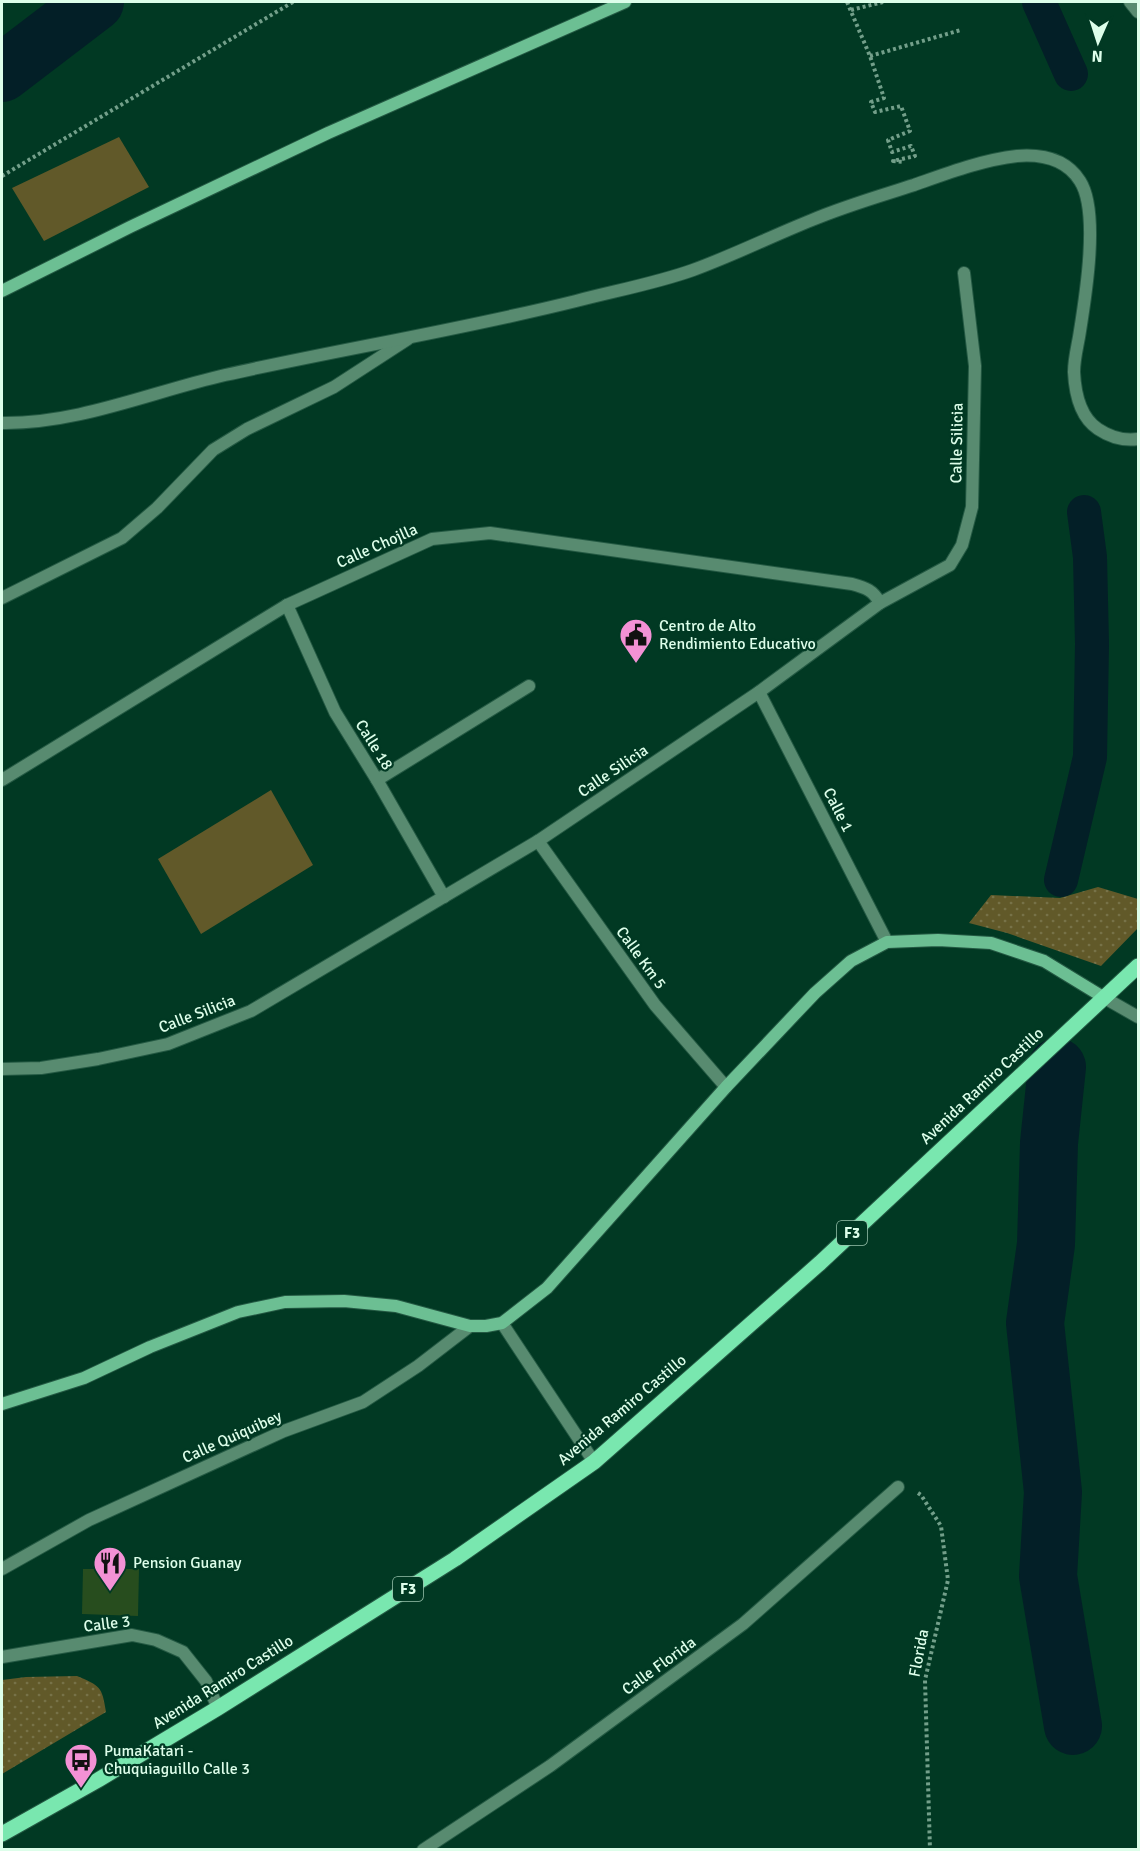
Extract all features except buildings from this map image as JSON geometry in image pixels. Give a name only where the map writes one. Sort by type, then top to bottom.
[{"type":"main road","points":[[2,291],[130,227],[328,134],[625,2]]},
{"type":"main road","points":[[2,1404],[84,1378],[150,1347],[238,1312],[285,1302],[344,1301],[396,1306],[470,1326],[502,1323],[547,1288],[726,1087],[815,993],[851,961],[887,942],[938,940],[992,943],[1044,961],[1103,997]]},
{"type":"main road","name":"Avenida Ramiro Castillo","points":[[2,1834],[218,1708],[455,1559],[594,1462],[820,1263],[1138,966]]},
{"type":"street","points":[[1130,2],[1138,12]]},
{"type":"street","points":[[2,423],[28,424],[90,412],[223,376],[540,310],[691,270],[816,218],[964,167],[995,159],[1038,156],[1056,159],[1075,175],[1085,192],[1089,211],[1089,271],[1074,369],[1076,395],[1090,424],[1115,438],[1138,439]]},
{"type":"street","name":"Calle Silicia","points":[[2,1069],[41,1068],[168,1044],[251,1011],[538,841],[759,692],[880,603],[950,565],[963,545],[972,507],[975,366],[964,273]]},
{"type":"street","points":[[2,598],[122,538],[157,508],[213,450],[247,429],[334,387],[408,339]]},
{"type":"street","name":"Calle Chojlla","points":[[2,780],[287,605],[432,539],[490,533],[852,584],[867,588],[875,594],[880,603]]},
{"type":"street","name":"Calle 18","points":[[287,605],[334,712],[377,780],[444,897]]},
{"type":"street","points":[[377,780],[529,686]]},
{"type":"street","name":"Calle 1","points":[[759,692],[887,942]]},
{"type":"street","name":"Calle Km 5","points":[[538,841],[655,1005],[726,1087]]},
{"type":"street","points":[[1103,997],[1138,1018],[1138,1028]]},
{"type":"street","points":[[502,1323],[594,1462]]},
{"type":"street","name":"Calle Quiquibey","points":[[2,1569],[89,1520],[284,1431],[363,1402],[418,1366],[470,1326]]},
{"type":"street","name":"Calle Florida","points":[[423,1850],[550,1766],[743,1624],[898,1487]]},
{"type":"street","name":"Calle 3","points":[[2,1657],[132,1635],[148,1638],[183,1652],[206,1681],[218,1708]]},
{"type":"path","points":[[2,176],[293,2]]},
{"type":"path","points":[[847,2],[870,56],[884,98],[871,102],[875,112],[901,106],[910,131],[888,140],[892,152],[910,146],[915,156],[893,162],[905,162]]},
{"type":"path","points":[[851,10],[884,2]]},
{"type":"path","points":[[870,56],[961,30]]},
{"type":"path","name":"Florida","points":[[898,1487],[910,1488],[921,1495],[941,1526],[948,1580],[925,1680],[930,1850]]},
{"type":"shaded area","points":[[119,137],[149,187],[44,241],[12,188]]},
{"type":"shaded area","points":[[271,790],[313,865],[201,934],[158,859]]},
{"type":"shaded area","points":[[1098,887],[1138,899],[1138,928],[1101,966],[1007,933],[969,923],[991,895],[1060,898]]},
{"type":"shaded area","points":[[77,1676],[99,1688],[106,1712],[2,1774],[2,1680]]},
{"type":"waterway","points":[[2,73],[95,2]]},
{"type":"waterway","points":[[1039,2],[1071,74]]},
{"type":"waterway","points":[[1061,880],[1090,757],[1092,644],[1090,557],[1084,512]]},
{"type":"waterway","points":[[1057,1067],[1049,1143],[1046,1244],[1035,1323],[1053,1492],[1048,1576],[1073,1726]]},
{"type":"place","name":"Centro de Alto Rendimiento Educativo","points":[[636,664]]},
{"type":"place","name":"Pension Guanay","points":[[110,1592]]},
{"type":"place","name":"PumaKatari - Chuquiaguillo Calle 3","points":[[81,1789]]}]
